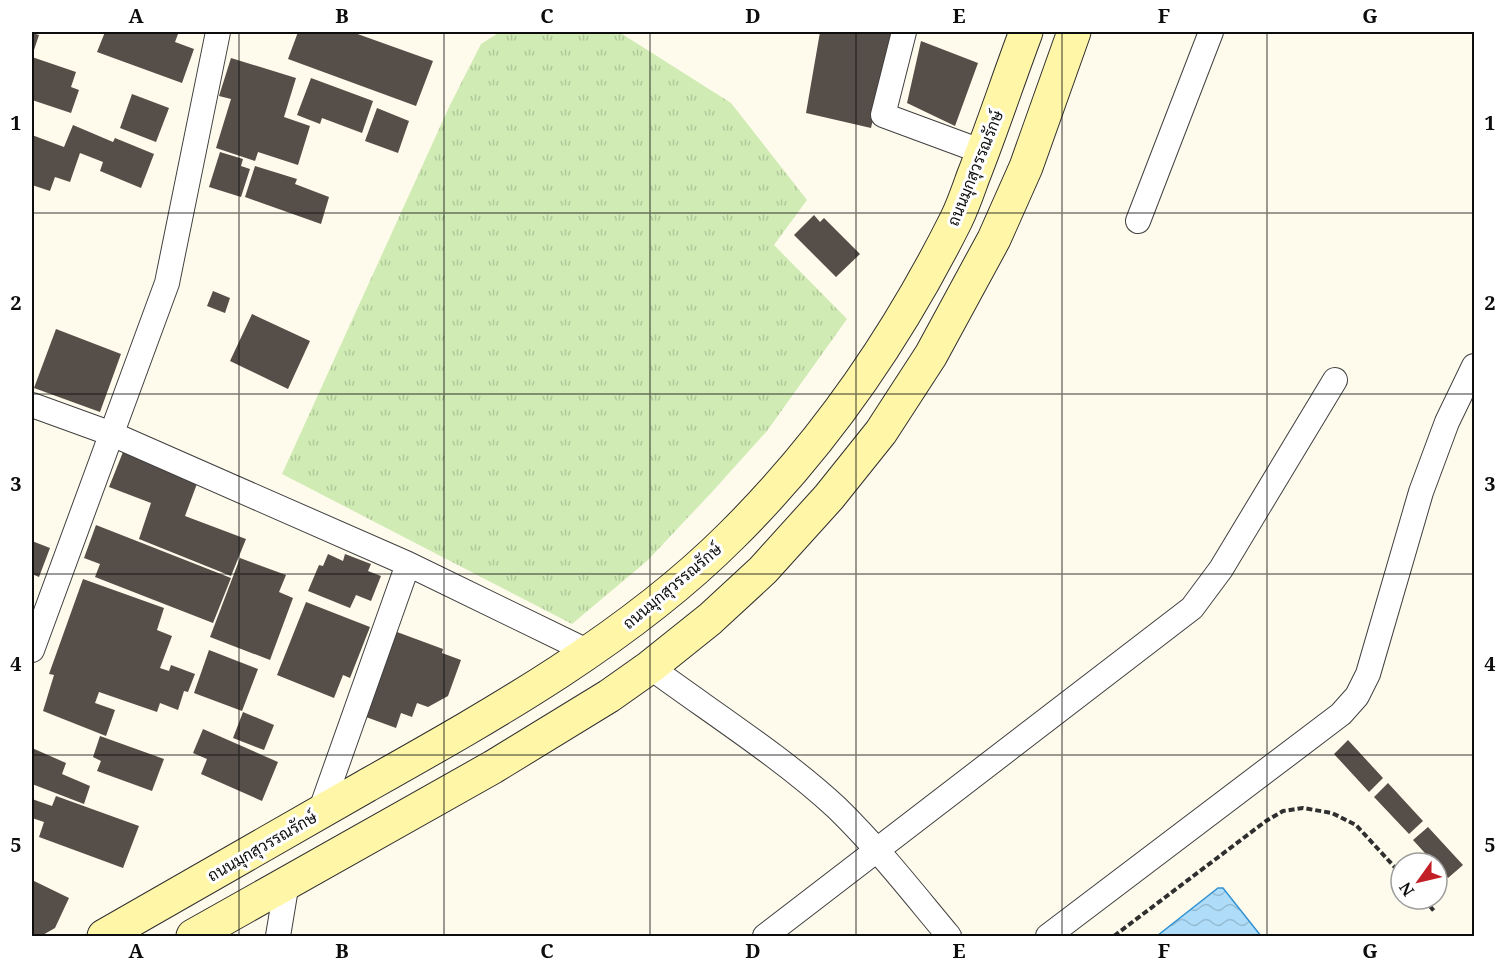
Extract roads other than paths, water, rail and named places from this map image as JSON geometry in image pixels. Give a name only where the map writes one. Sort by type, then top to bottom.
[{"type":"main road","name":"ถนนมุกสุวรรณรักษ์","points":[[104,936],[469,728],[590,652],[678,584],[731,537],[792,470],[846,403],[895,329],[957,219],[1026,32]]},
{"type":"main road","points":[[193,936],[493,767],[609,696],[710,619],[764,570],[830,497],[880,432],[931,355],[994,239],[1026,167],[1074,32]]},
{"type":"street","points":[[32,650],[167,283],[218,32]]},
{"type":"street","points":[[904,32],[883,115],[983,153]]},
{"type":"street","points":[[1138,221],[1211,32]]},
{"type":"street","points":[[1048,936],[1341,714],[1357,696],[1368,674],[1421,492],[1447,422],[1474,366]]},
{"type":"street","points":[[765,936],[1192,608],[1221,569],[1335,380]]},
{"type":"street","points":[[32,405],[112,434],[408,564],[590,652]]},
{"type":"street","points":[[320,812],[408,564]]},
{"type":"street","points":[[650,667],[799,775],[836,808],[878,850],[949,936]]},
{"type":"street","points":[[278,936],[287,882]]},
{"type":"water","points":[[1218,888],[1223,888],[1261,936],[1157,936]]}]
